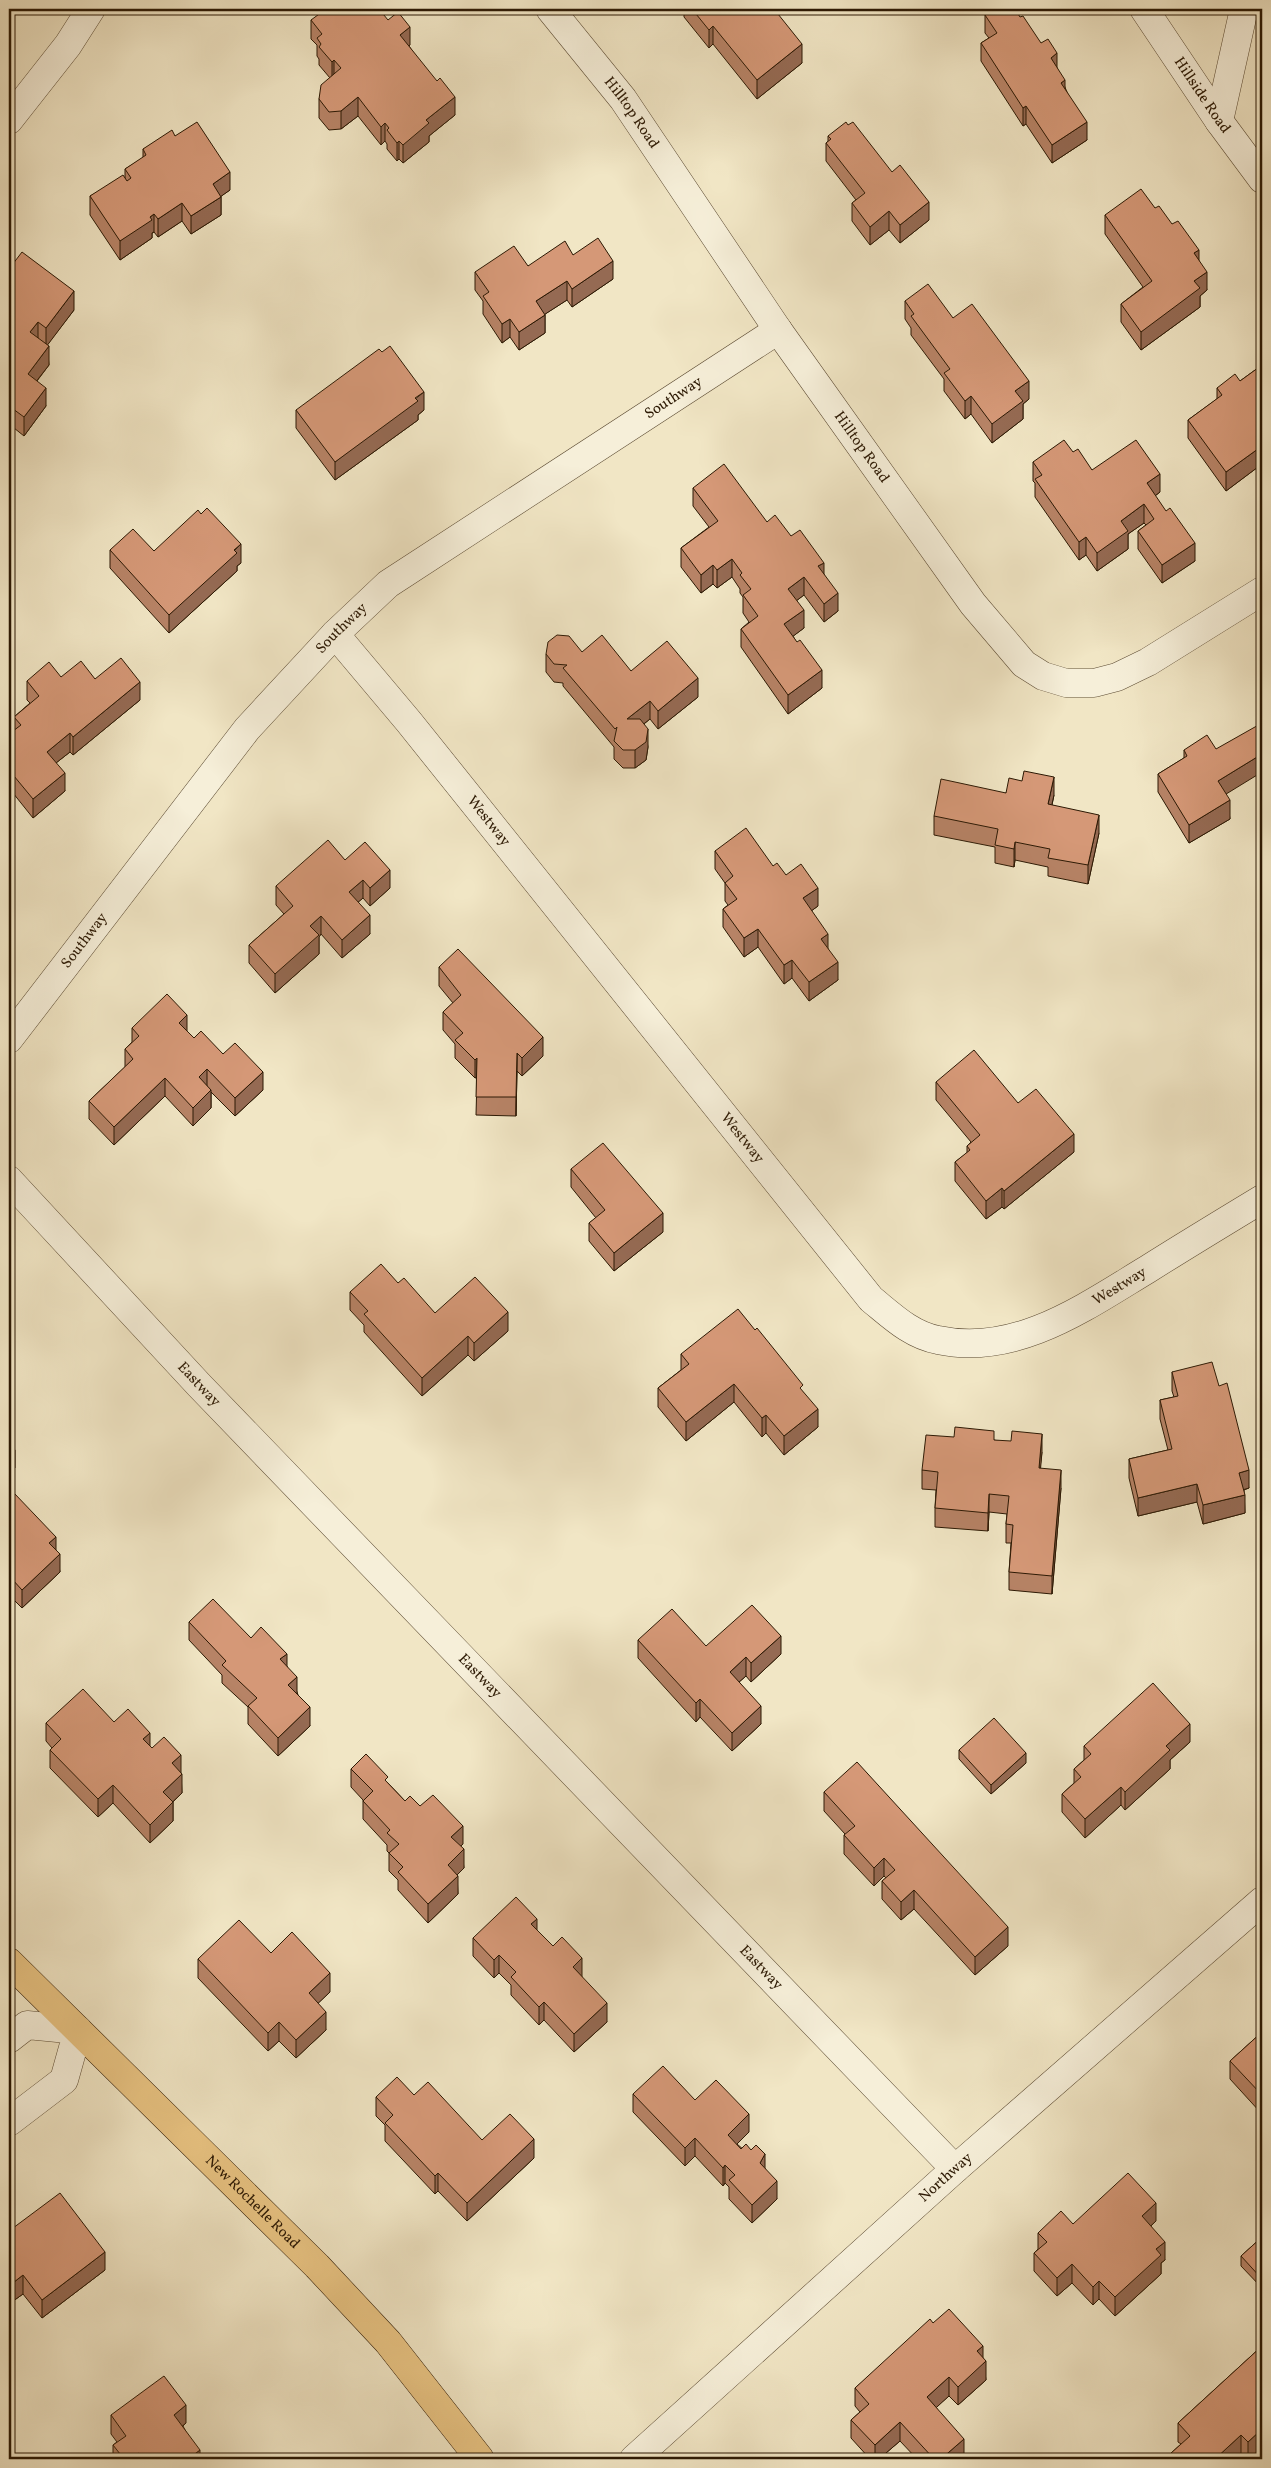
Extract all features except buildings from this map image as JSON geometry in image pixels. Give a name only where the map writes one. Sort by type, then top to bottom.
[{"type":"main road","name":"New Rochelle Road","points":[[9,1962],[317,2266],[388,2342],[480,2459]]},
{"type":"street","points":[[9,120],[68,45],[91,9]]},
{"type":"street","name":"Hilltop Road","points":[[550,9],[623,99],[778,330],[973,604],[1024,664],[1043,676],[1066,683],[1094,683],[1117,677],[1148,662],[1262,591]]},
{"type":"street","name":"Hillside Road","points":[[1144,9],[1219,121],[1262,179]]},
{"type":"street","points":[[1219,121],[1244,9]]},
{"type":"street","name":"Southway","points":[[9,1039],[247,729],[335,634],[388,584],[778,330]]},
{"type":"street","name":"Westway","points":[[335,634],[410,722],[871,1299],[911,1331],[937,1340],[963,1344],[991,1343],[1030,1333],[1068,1317],[1262,1199]]},
{"type":"street","name":"Eastway","points":[[9,1180],[199,1385],[955,2169]]},
{"type":"street","name":"Northway","points":[[634,2459],[955,2169],[1262,1901]]},
{"type":"street","points":[[9,2038],[27,2025],[78,2030],[64,2080],[9,2122]]}]
